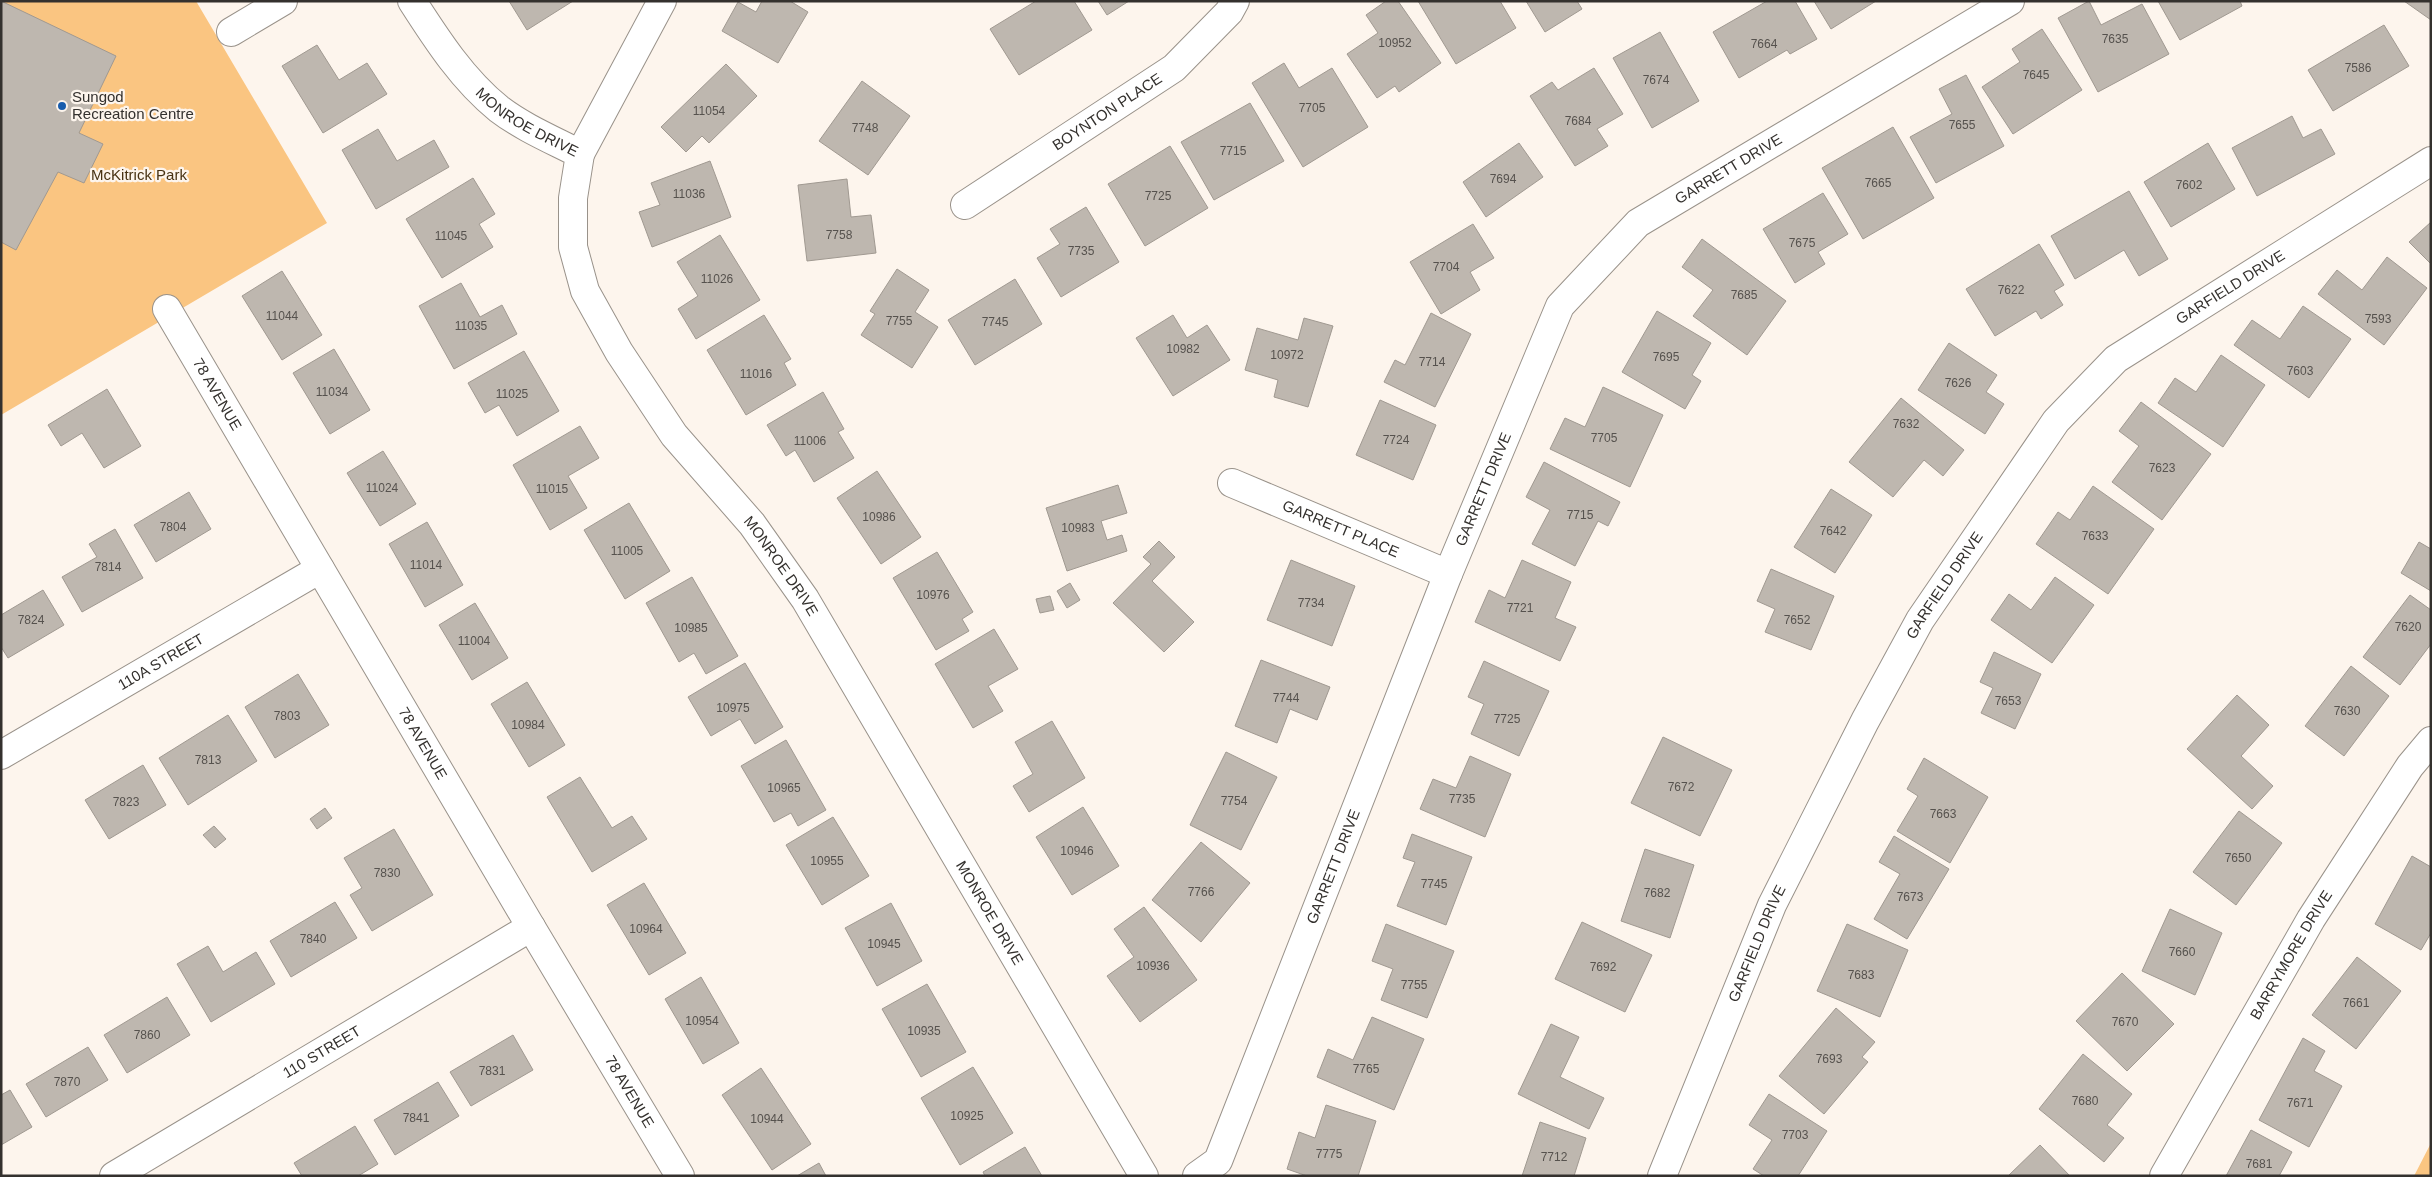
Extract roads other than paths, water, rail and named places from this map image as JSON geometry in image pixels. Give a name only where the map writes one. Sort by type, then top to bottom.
[{"type":"street","points":[[231,32],[283,1]]},
{"type":"street","name":"MONROE DRIVE","points":[[412,1],[433,34],[468,81],[500,109],[531,129],[580,154],[573,198],[573,246],[585,291],[619,352],[674,436],[752,524],[805,599],[1144,1176]]},
{"type":"street","points":[[580,154],[662,1]]},
{"type":"street","name":"BOYNTON PLACE","points":[[965,205],[1174,68],[1229,12],[1235,1]]},
{"type":"street","name":"GARRETT DRIVE","points":[[1197,1176],[1218,1161],[1448,574],[1560,306],[1638,223],[2010,1]]},
{"type":"street","name":"GARFIELD DRIVE","points":[[1662,1176],[1772,906],[1864,721],[1920,620],[2056,421],[2116,360],[2431,161]]},
{"type":"street","name":"78 AVENUE","points":[[167,309],[680,1176]]},
{"type":"street","name":"GARRETT PLACE","points":[[1232,483],[1448,574]]},
{"type":"street","name":"110A STREET","points":[[1,754],[320,569]]},
{"type":"street","name":"BARRYMORE DRIVE","points":[[2164,1176],[2311,919],[2410,766],[2431,741]]},
{"type":"street","name":"110 STREET","points":[[114,1176],[531,927]]},
{"type":"place","name":"Sungod Recreation Centre","points":[[62,106]]},
{"type":"park label","name":"McKitrick Park","points":[[139,175]]}]
